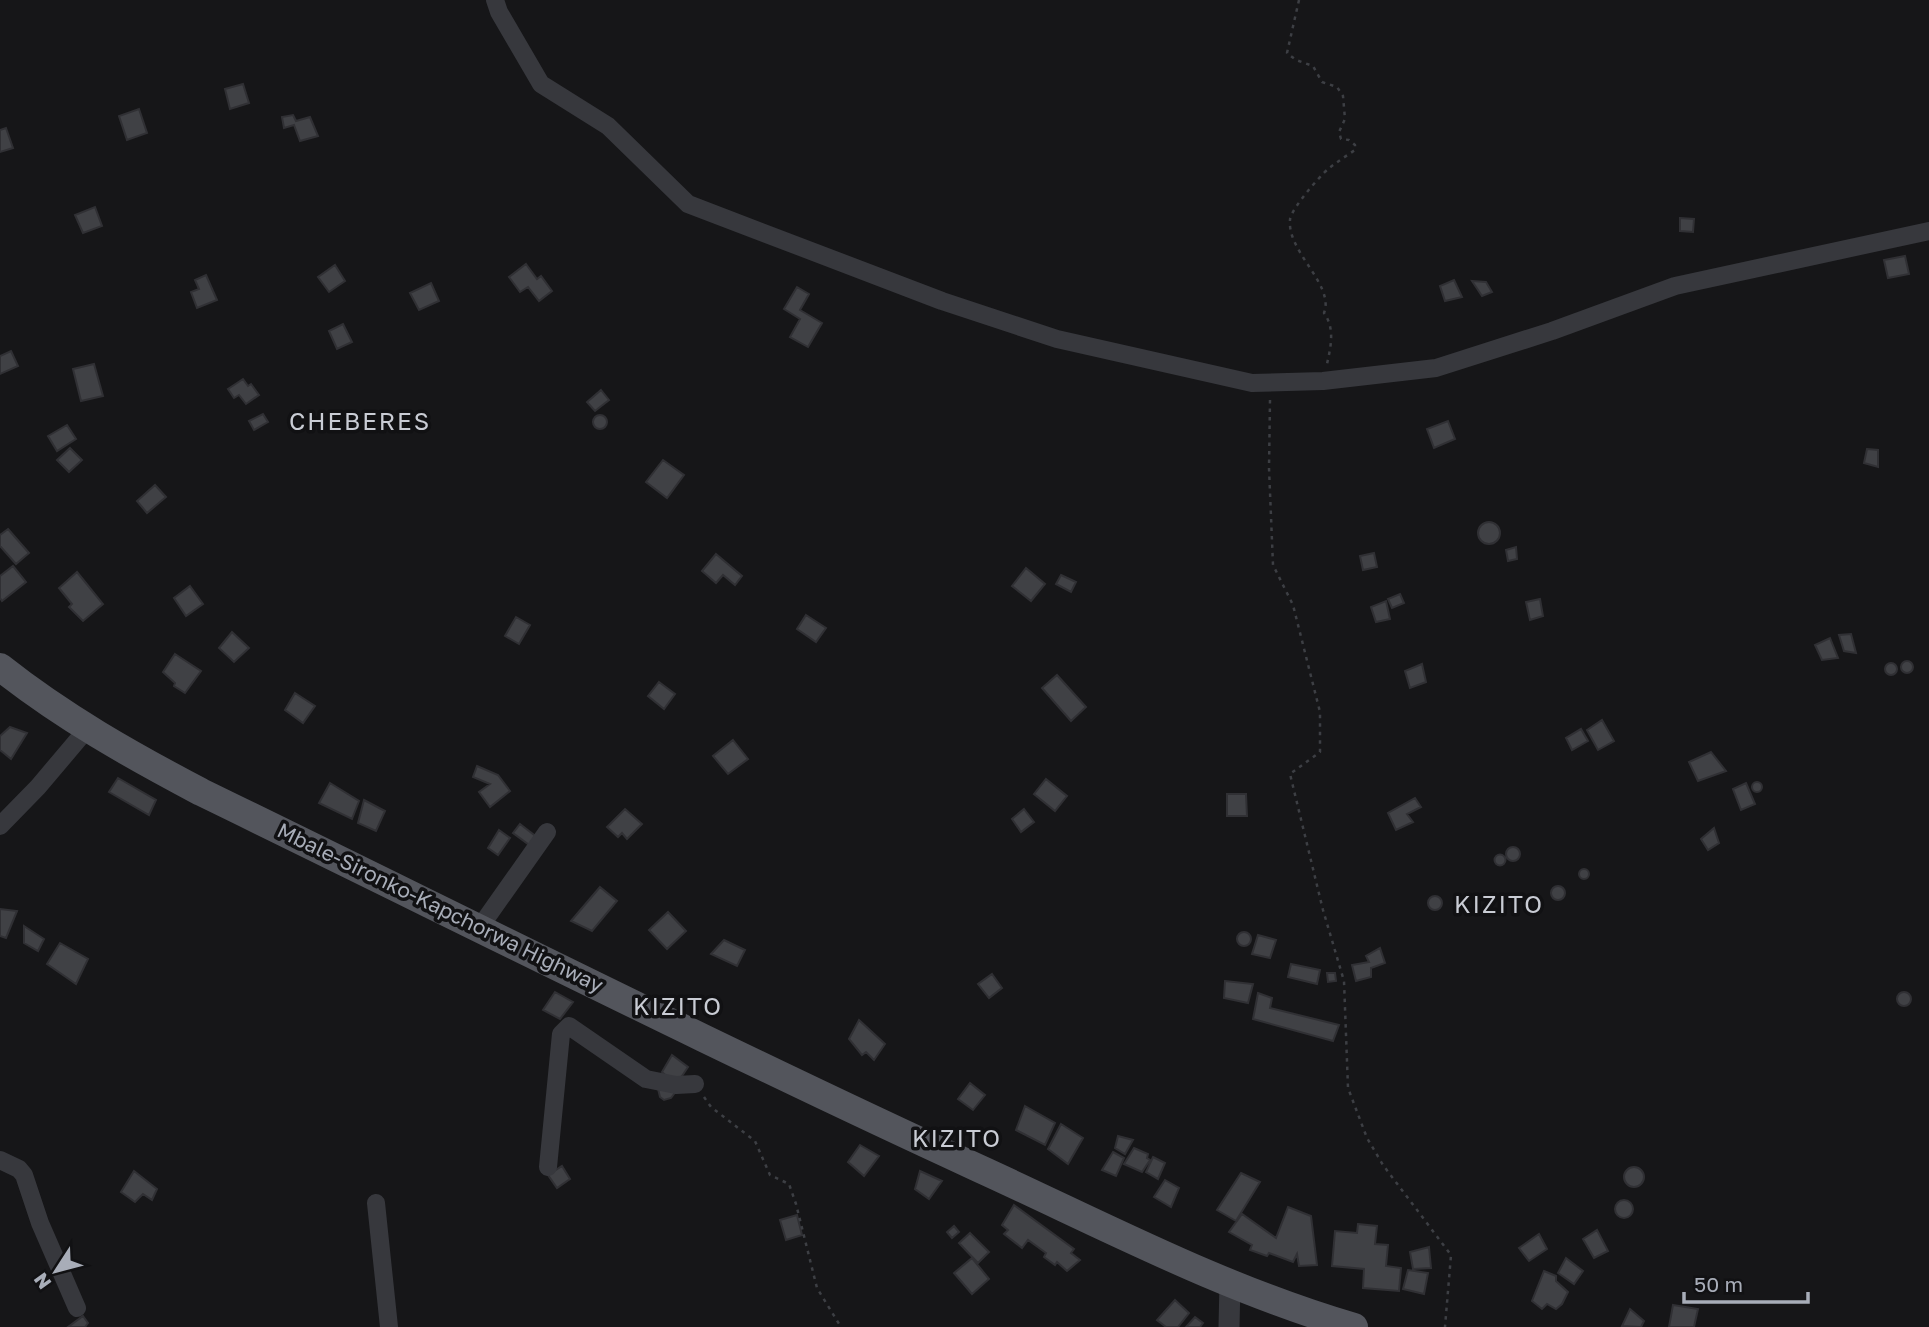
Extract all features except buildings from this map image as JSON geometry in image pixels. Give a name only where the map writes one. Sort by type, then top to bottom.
[{"type":"main road","name":"Mbale-Sironko-Kapchorwa Highway","points":[[0,667],[36,696],[87,729],[201,792],[907,1135],[1230,1283],[1301,1312],[1354,1327]]},
{"type":"street","points":[[495,0],[499,12],[541,84],[608,126],[688,204],[942,301],[1057,339],[1252,383],[1323,381],[1436,368],[1552,331],[1675,286],[1929,231]]},
{"type":"street","points":[[0,826],[38,788],[87,729]]},
{"type":"street","points":[[480,927],[547,832]]},
{"type":"street","points":[[548,1167],[561,1034],[569,1026],[646,1079],[676,1085],[695,1084]]},
{"type":"street","points":[[0,1160],[19,1169],[24,1175],[40,1223],[77,1308]]},
{"type":"street","points":[[376,1203],[389,1327]]},
{"type":"street","points":[[1229,1327],[1230,1283]]},
{"type":"path","points":[[1299,0],[1287,53],[1296,60],[1313,66],[1322,82],[1337,87],[1343,96],[1345,119],[1339,136],[1355,145],[1355,150],[1318,179],[1292,212],[1289,222],[1298,251],[1324,291],[1327,305],[1324,313],[1330,322],[1331,345],[1323,381]]},
{"type":"path","points":[[1271,382],[1269,468],[1273,565],[1293,606],[1320,712],[1320,752],[1290,774],[1343,981],[1348,1088],[1367,1138],[1451,1255],[1445,1327]]},
{"type":"path","points":[[695,1084],[711,1107],[755,1141],[770,1175],[789,1184],[817,1288],[841,1327]]},
{"type":"district","name":"CHEBERES","points":[[360,422]]},
{"type":"district","name":"KIZITO","points":[[1499,905]]},
{"type":"district","name":"KIZITO","points":[[678,1007]]},
{"type":"district","name":"KIZITO","points":[[957,1139]]}]
